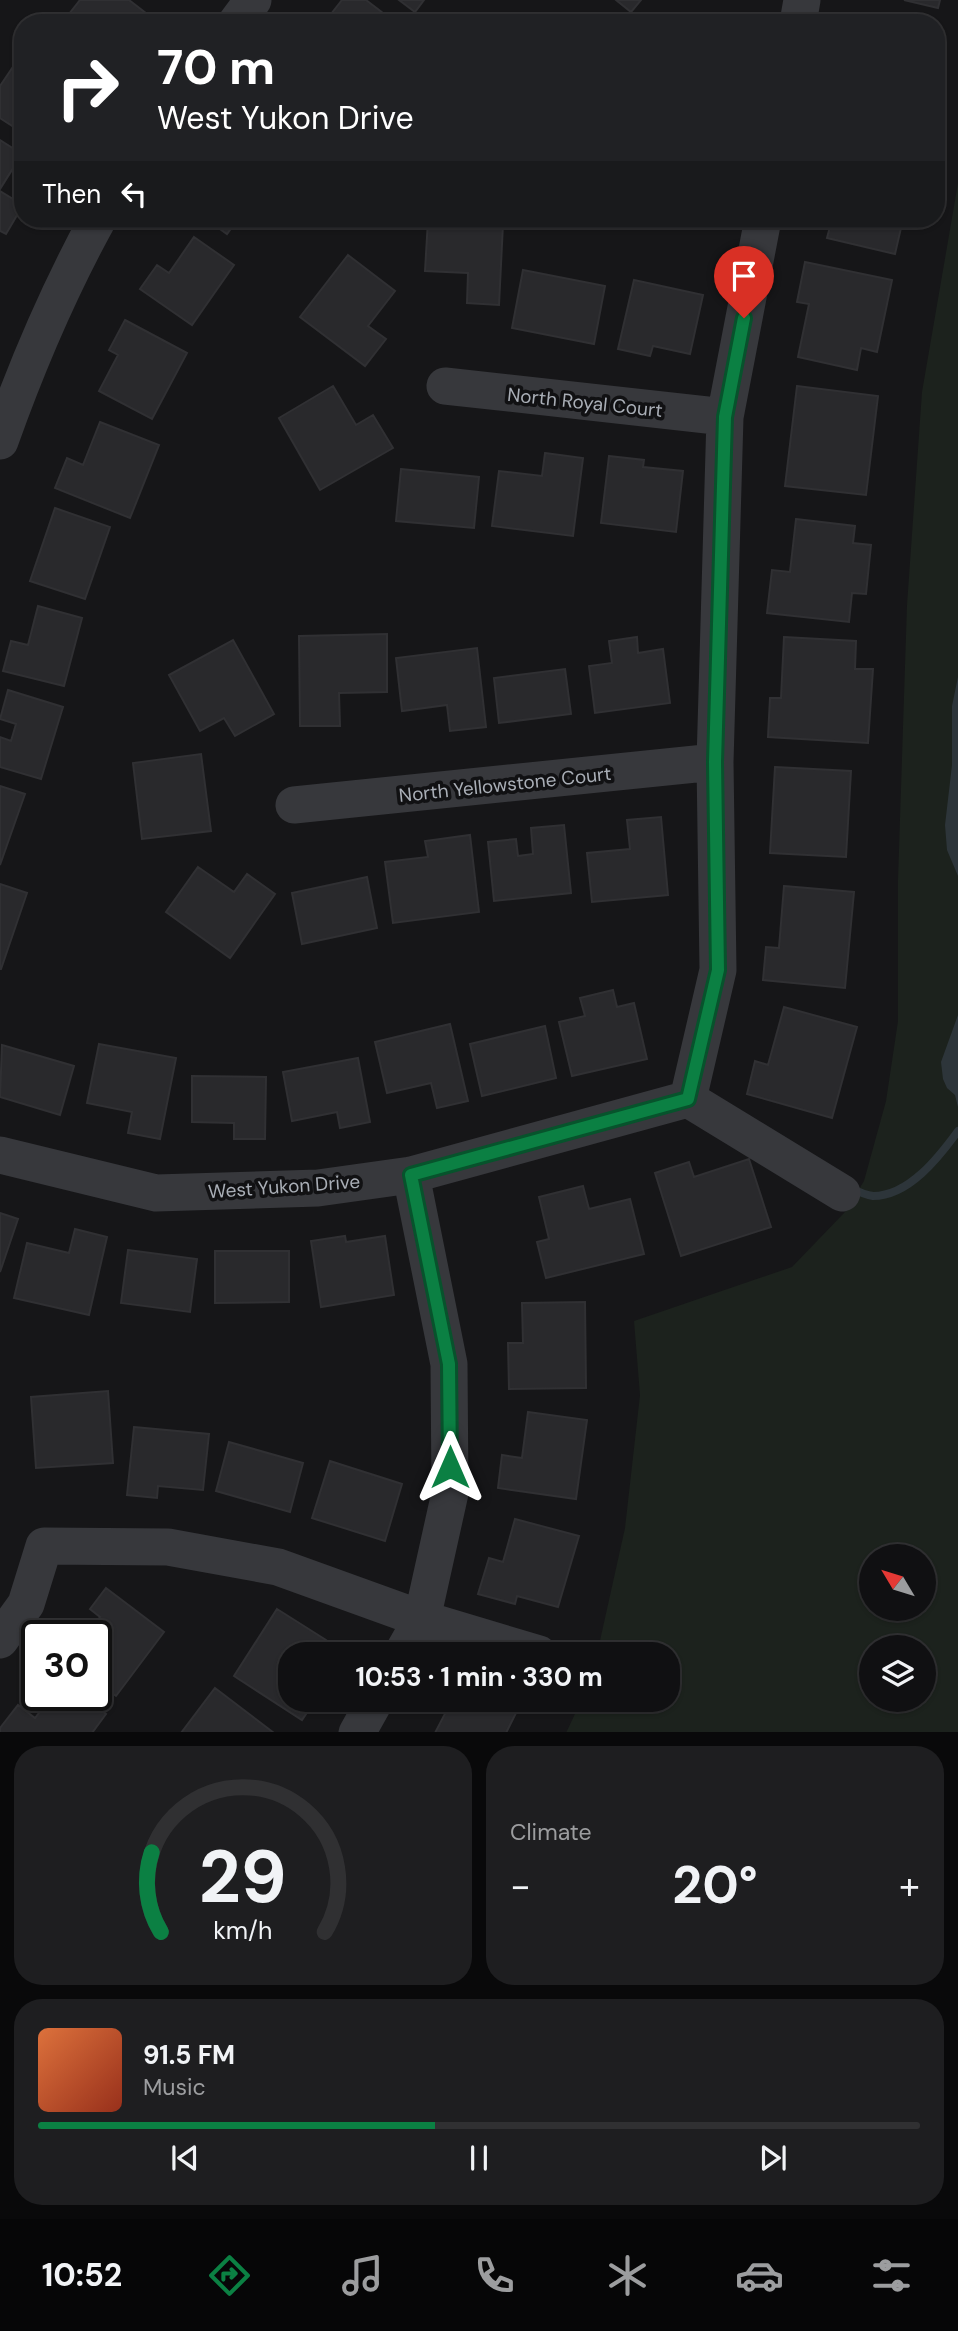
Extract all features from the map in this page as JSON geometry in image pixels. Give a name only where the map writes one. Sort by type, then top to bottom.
[{"type":"street","points":[[0,441],[31,360],[94,228]]},
{"type":"street","points":[[761,228],[725,417],[715,762],[718,970],[688,1099],[842,1193]]},
{"type":"street","name":"North Royal Court","points":[[445,386],[725,417]]},
{"type":"street","name":"North Yellowstone Court","points":[[295,805],[715,762]]},
{"type":"street","name":"West Yukon Drive","points":[[0,1155],[156,1193],[318,1188],[411,1175],[688,1099]]},
{"type":"street","points":[[409,1642],[422,1619],[450,1493],[449,1364],[411,1175]]},
{"type":"street","points":[[0,1640],[26,1604],[44,1546],[168,1547],[278,1566],[422,1619],[499,1642]]},
{"type":"street","points":[[357,1732],[369,1712]]},
{"type":"shaded area","points":[[958,183],[958,1732],[566,1732],[576,1712],[680,1712],[680,1642],[600,1642],[625,1528],[640,1395],[634,1321],[792,1267],[845,1212],[864,1181],[886,1101],[898,1021],[898,880],[907,605],[922,392]]},
{"type":"shaded area","points":[[958,677],[958,876],[947,850],[945,825],[952,765],[952,706]]},
{"type":"shaded area","points":[[958,1015],[958,1107],[955,1095],[947,1088],[943,1079],[941,1062]]},
{"type":"building","points":[[80,0],[129,0],[147,14],[69,14]]},
{"type":"building","points":[[342,0],[366,0],[384,14],[331,14]]},
{"type":"building","points":[[399,0],[424,0],[415,12]]},
{"type":"building","points":[[616,0],[641,0],[631,12]]},
{"type":"building","points":[[904,0],[940,0],[938,8]]},
{"type":"building","points":[[14,65],[14,127],[0,118],[0,86]]},
{"type":"building","points":[[0,140],[14,149],[14,167],[0,189]]},
{"type":"building","points":[[0,191],[14,200],[14,220],[6,234],[0,231]]},
{"type":"building","points":[[219,228],[231,228],[227,234]]},
{"type":"building","points":[[428,228],[503,228],[499,305],[467,303],[468,273],[425,271]]},
{"type":"building","points":[[830,228],[901,228],[895,254],[827,238]]},
{"type":"building","points":[[194,237],[234,265],[192,325],[140,289],[157,265],[169,273]]},
{"type":"building","points":[[348,255],[395,291],[368,326],[386,339],[365,366],[300,317]]},
{"type":"building","points":[[805,262],[892,280],[877,352],[861,348],[857,370],[798,357],[809,304],[797,302]]},
{"type":"building","points":[[523,270],[605,286],[594,344],[512,328]]},
{"type":"building","points":[[634,280],[703,295],[690,354],[653,346],[650,356],[618,349]]},
{"type":"building","points":[[125,320],[187,353],[152,419],[99,391],[118,355],[109,350]]},
{"type":"building","points":[[333,386],[356,425],[373,415],[393,448],[320,490],[279,418]]},
{"type":"building","points":[[797,386],[878,396],[866,495],[785,486]]},
{"type":"building","points":[[100,422],[159,445],[130,518],[55,488],[67,458],[83,465]]},
{"type":"building","points":[[545,453],[583,458],[573,536],[492,526],[499,471],[542,476]]},
{"type":"building","points":[[609,456],[644,460],[643,467],[683,471],[676,532],[601,523]]},
{"type":"building","points":[[401,469],[479,477],[474,528],[396,521]]},
{"type":"building","points":[[55,508],[110,527],[85,599],[30,581]]},
{"type":"building","points":[[796,519],[855,526],[853,543],[871,545],[866,594],[852,593],[849,622],[767,613],[772,570],[790,572]]},
{"type":"building","points":[[38,606],[82,618],[64,686],[3,671],[11,641],[28,645]]},
{"type":"building","points":[[387,634],[387,692],[339,693],[340,726],[300,726],[299,636]]},
{"type":"building","points":[[637,637],[638,653],[663,649],[670,703],[595,713],[589,666],[612,663],[609,641]]},
{"type":"building","points":[[784,637],[856,641],[855,669],[873,669],[868,743],[768,737],[770,698],[781,698]]},
{"type":"building","points":[[233,640],[274,714],[235,736],[224,718],[200,731],[169,675]]},
{"type":"building","points":[[477,648],[486,727],[450,731],[447,705],[402,711],[396,658]]},
{"type":"building","points":[[565,669],[571,714],[499,723],[494,678]]},
{"type":"building","points":[[8,690],[63,707],[41,779],[0,767],[0,737],[11,741],[16,724],[0,719]]},
{"type":"building","points":[[201,754],[211,831],[142,839],[133,763]]},
{"type":"building","points":[[775,767],[851,771],[846,857],[770,853]]},
{"type":"building","points":[[0,786],[25,794],[0,865]]},
{"type":"building","points":[[661,817],[668,895],[592,902],[587,853],[630,849],[627,820]]},
{"type":"building","points":[[564,825],[571,893],[494,901],[488,842],[516,839],[518,856],[533,854],[531,828]]},
{"type":"building","points":[[470,835],[479,912],[393,923],[385,862],[428,857],[425,841]]},
{"type":"building","points":[[198,867],[234,892],[247,874],[275,894],[230,958],[166,912]]},
{"type":"building","points":[[367,877],[377,928],[302,944],[292,893]]},
{"type":"building","points":[[0,884],[27,893],[1,969],[0,969]]},
{"type":"building","points":[[784,886],[854,892],[845,988],[763,980],[766,947],[779,948]]},
{"type":"building","points":[[613,990],[617,1007],[634,1003],[647,1059],[572,1076],[559,1022],[585,1016],[580,998]]},
{"type":"building","points":[[784,1007],[857,1027],[832,1118],[747,1094],[755,1061],[768,1065]]},
{"type":"building","points":[[450,1024],[468,1101],[437,1108],[431,1083],[387,1093],[375,1042]]},
{"type":"building","points":[[545,1026],[556,1078],[482,1096],[470,1044]]},
{"type":"building","points":[[99,1044],[176,1058],[160,1139],[128,1133],[132,1112],[87,1103]]},
{"type":"building","points":[[2,1045],[74,1066],[60,1115],[0,1097]]},
{"type":"building","points":[[358,1058],[370,1122],[340,1128],[337,1112],[292,1121],[283,1072]]},
{"type":"building","points":[[192,1076],[266,1077],[265,1139],[234,1139],[234,1123],[192,1122]]},
{"type":"building","points":[[749,1159],[771,1227],[681,1256],[655,1173],[689,1162],[694,1177]]},
{"type":"building","points":[[583,1186],[589,1209],[630,1199],[644,1254],[546,1278],[537,1242],[549,1239],[539,1197]]},
{"type":"building","points":[[0,1213],[18,1219],[0,1272]]},
{"type":"building","points":[[75,1229],[107,1237],[89,1315],[14,1298],[27,1243],[69,1253]]},
{"type":"building","points":[[345,1236],[346,1242],[385,1236],[394,1295],[321,1307],[311,1241]]},
{"type":"building","points":[[128,1250],[197,1259],[190,1312],[121,1303]]},
{"type":"building","points":[[215,1251],[289,1251],[289,1302],[215,1303]]},
{"type":"building","points":[[585,1302],[586,1388],[509,1389],[508,1343],[523,1343],[522,1303]]},
{"type":"building","points":[[108,1391],[113,1463],[36,1468],[31,1397]]},
{"type":"building","points":[[528,1412],[587,1420],[576,1499],[498,1488],[502,1455],[522,1458]]},
{"type":"building","points":[[134,1427],[209,1434],[203,1490],[158,1486],[157,1498],[127,1495]]},
{"type":"building","points":[[229,1442],[303,1463],[290,1512],[216,1491]]},
{"type":"building","points":[[330,1461],[402,1484],[385,1541],[312,1518]]},
{"type":"building","points":[[515,1519],[579,1536],[558,1607],[517,1596],[515,1604],[478,1594],[489,1558],[503,1562]]},
{"type":"building","points":[[106,1588],[164,1632],[116,1696],[112,1693],[112,1620],[98,1620],[100,1617],[90,1609]]},
{"type":"building","points":[[277,1609],[326,1640],[278,1642],[278,1704],[234,1676]]},
{"type":"building","points":[[215,1688],[273,1732],[182,1732]]},
{"type":"building","points":[[18,1705],[21,1711],[26,1711],[35,1718],[40,1711],[102,1711],[106,1714],[93,1732],[0,1732],[0,1728]]},
{"type":"building","points":[[290,1712],[307,1712],[302,1720]]},
{"type":"building","points":[[446,1712],[516,1712],[506,1732],[436,1732]]},
{"type":"waterway","points":[[853,1189],[873,1196],[899,1190],[922,1173],[958,1131]]},
{"type":"route","points":[[450,1467],[449,1364],[411,1175],[688,1099],[718,970],[715,762],[725,417],[744,318]]}]
